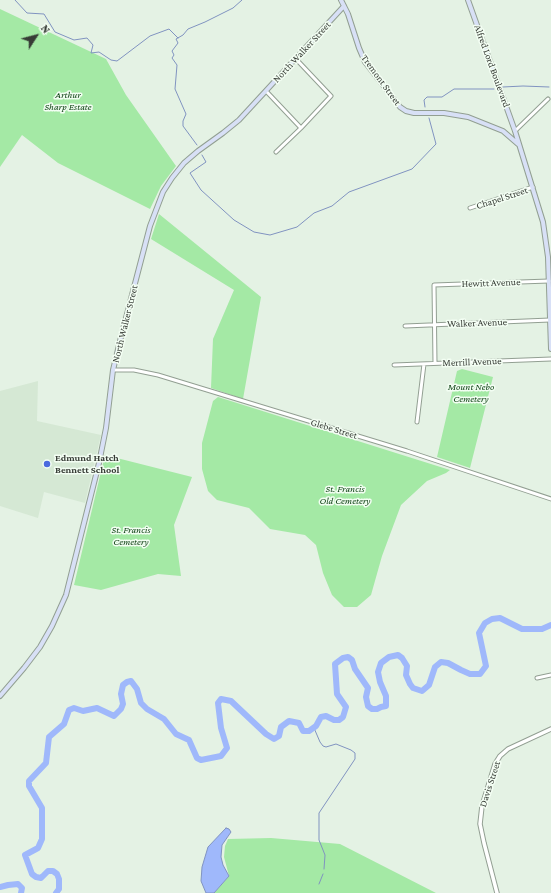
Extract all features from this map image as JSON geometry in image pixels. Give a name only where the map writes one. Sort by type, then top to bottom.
[{"type":"main road","name":"Tremont Street","points":[[341,0],[365,62],[403,110],[414,113],[444,113],[468,118],[503,131],[512,137],[520,146]]},
{"type":"main road","name":"Alfred Lord Boulevard","points":[[468,0],[515,131]]},
{"type":"main road","name":"North Walker Street","points":[[0,696],[40,647],[52,626],[66,595],[99,463],[106,428],[114,370],[121,337],[150,226],[163,192],[184,163],[232,127],[344,6]]},
{"type":"main road","name":"Tremont Street","points":[[515,131],[540,207],[545,231],[548,257],[551,349]]},
{"type":"street","points":[[276,152],[331,96],[296,59]]},
{"type":"street","points":[[266,91],[301,128]]},
{"type":"street","points":[[515,131],[548,99]]},
{"type":"street","name":"Chapel Street","points":[[470,208],[533,187]]},
{"type":"street","name":"Hewitt Avenue","points":[[435,324],[434,285],[549,280]]},
{"type":"street","name":"Walker Avenue","points":[[405,326],[550,320]]},
{"type":"street","points":[[435,324],[435,363]]},
{"type":"street","name":"Merrill Avenue","points":[[394,365],[551,359]]},
{"type":"street","points":[[417,422],[424,364]]},
{"type":"street","name":"Glebe Street","points":[[114,370],[134,370],[158,375],[407,451],[551,499]]},
{"type":"street","points":[[537,678],[551,675]]},
{"type":"street","name":"Davis Street","points":[[497,893],[480,824],[482,806],[495,764],[500,756],[508,749],[551,729]]},
{"type":"shaded area","name":"Edmund Hatch Bennett School","points":[[38,381],[37,421],[101,435],[85,503],[44,492],[38,518],[0,506],[0,391]]},
{"type":"green space","name":"Arthur Sharp Estate","points":[[0,9],[106,59],[126,95],[176,166],[161,186],[150,209],[58,163],[22,135],[0,167]]},
{"type":"green space","points":[[159,214],[261,297],[243,399],[211,388],[213,339],[234,290],[151,239]]},
{"type":"green space","name":"Mount Nebo Cemetery","points":[[462,369],[493,377],[470,468],[437,457],[457,371]]},
{"type":"green space","name":"St. Francis Old Cemetery","points":[[218,397],[450,470],[427,481],[401,505],[382,556],[371,595],[357,607],[344,607],[332,595],[323,573],[316,545],[305,535],[270,529],[249,508],[217,500],[208,491],[202,469],[202,443],[213,401]]},
{"type":"green space","name":"St. Francis Cemetery","points":[[105,455],[192,477],[174,525],[181,576],[158,574],[101,590],[74,585]]},
{"type":"green space","points":[[271,838],[340,844],[436,893],[214,893],[229,876],[224,857],[225,846],[228,839]]},
{"type":"water","points":[[226,828],[231,832],[222,845],[221,857],[223,865],[229,876],[214,893],[206,893],[201,881],[202,867],[208,847]]},
{"type":"waterway","points":[[15,0],[27,13],[44,14],[55,32],[74,40],[87,38],[93,45],[91,53],[99,52],[111,60],[117,61],[150,36],[169,29],[178,38]]},
{"type":"waterway","points":[[197,145],[183,126],[183,121],[186,114],[175,89],[177,65],[172,58],[174,55],[172,51],[178,43],[176,39],[183,35],[188,29],[233,8],[242,0]]},
{"type":"waterway","points":[[503,87],[549,87]]},
{"type":"waterway","points":[[425,107],[424,100],[427,97],[442,97],[454,89],[494,89]]},
{"type":"waterway","points":[[202,155],[206,162],[190,173],[201,190],[234,220],[254,232],[270,235],[297,227],[314,213],[332,206],[349,192],[412,169],[436,144],[429,118]]},
{"type":"waterway","points":[[56,893],[59,889],[59,879],[57,874],[53,871],[48,871],[41,878],[36,877],[32,874],[25,855],[38,848],[42,839],[42,808],[29,786],[29,781],[46,763],[49,737],[64,724],[69,710],[74,708],[83,711],[97,708],[114,716],[121,709],[123,704],[121,694],[123,685],[131,681],[137,689],[141,703],[147,709],[164,719],[176,734],[189,740],[197,758],[201,760],[221,756],[227,748],[221,728],[218,703],[221,699],[231,701],[266,734],[274,739],[279,736],[281,727],[289,721],[299,723],[303,731],[309,731],[316,726],[321,717],[326,716],[334,720],[339,720],[343,717],[346,707],[337,694],[335,664],[343,658],[348,657],[352,660],[355,669],[368,688],[366,697],[368,706],[372,709],[377,709],[386,706],[386,696],[380,682],[378,672],[381,663],[389,657],[398,655],[402,658],[407,666],[406,675],[410,684],[413,688],[422,691],[429,685],[435,667],[441,662],[448,663],[470,674],[480,674],[486,666],[479,633],[485,623],[492,619],[500,618],[522,629],[542,629],[551,625]]},
{"type":"waterway","points":[[314,728],[323,746],[326,747],[336,744],[355,753],[355,759],[319,813],[319,840],[325,855],[324,869]]},
{"type":"waterway","points":[[319,884],[323,874]]},
{"type":"waterway","points":[[0,887],[18,884],[22,888],[21,893]]},
{"type":"place","name":"Edmund Hatch Bennett School","points":[[47,464]]}]
